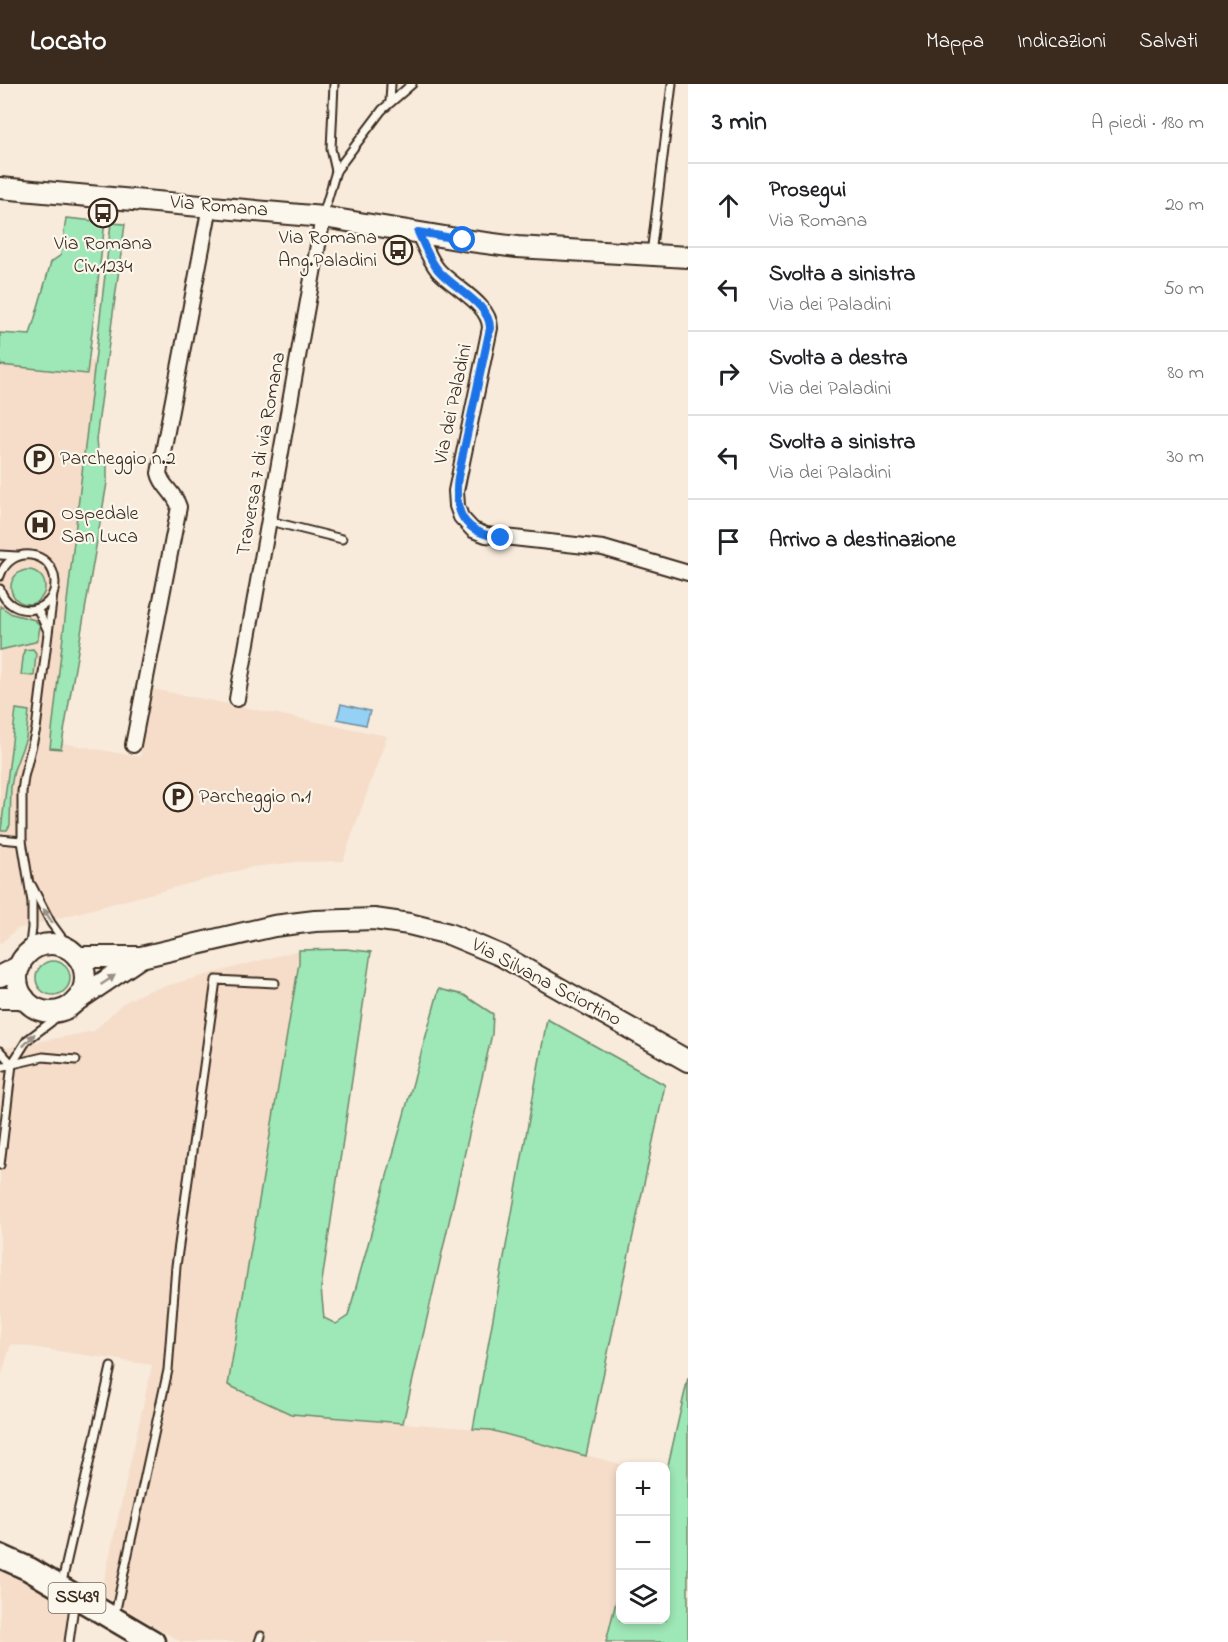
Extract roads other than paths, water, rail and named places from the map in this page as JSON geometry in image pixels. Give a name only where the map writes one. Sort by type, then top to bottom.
[{"type":"main road","name":"SS439","points":[[0,1556],[68,1592],[153,1642]]},
{"type":"street","name":"Via Romana","points":[[0,188],[323,217],[517,246],[688,256]]},
{"type":"street","points":[[133,745],[179,507],[175,495],[161,481],[159,473],[210,206]]},
{"type":"street","name":"Traversa 7 di via Romana","points":[[237,699],[323,217]]},
{"type":"street","name":"Via dei Paladini","points":[[418,232],[436,267],[484,310],[490,321],[456,491],[457,506],[465,521],[473,530],[494,537],[603,548],[688,573]]},
{"type":"street","name":"Via Silvana Sciortino","points":[[74,953],[141,957],[240,933],[300,922],[358,919],[409,924],[449,934],[502,956],[688,1061]]},
{"type":"street","points":[[0,976],[38,947],[49,944],[60,945],[74,953],[85,972],[81,994],[70,1006]]},
{"type":"street","points":[[0,998],[24,998],[43,1010],[54,1011],[70,1006],[141,957]]},
{"type":"street","points":[[24,959],[18,979],[24,998]]},
{"type":"lane","points":[[333,84],[331,149],[336,171]]},
{"type":"lane","points":[[390,102],[391,84]]},
{"type":"lane","points":[[323,217],[336,171],[382,110],[412,84]]},
{"type":"lane","points":[[651,255],[672,84]]},
{"type":"lane","points":[[270,521],[342,539]]},
{"type":"lane","points":[[0,555],[33,555],[46,562],[55,580],[36,729],[24,777],[22,841],[29,881],[32,928],[24,959]]},
{"type":"lane","points":[[0,576],[2,565],[20,556]]},
{"type":"lane","points":[[0,589],[6,600],[17,608],[30,610],[44,605],[52,594]]},
{"type":"lane","points":[[37,608],[47,629]]},
{"type":"lane","points":[[0,839],[22,841]]},
{"type":"lane","points":[[29,881],[40,904],[74,953]]},
{"type":"lane","points":[[113,1619],[168,1370],[176,1266],[216,980],[275,983]]},
{"type":"lane","points":[[0,1165],[12,1064],[27,1040],[70,1006]]},
{"type":"lane","points":[[0,1051],[12,1064]]},
{"type":"lane","points":[[0,1067],[44,1057],[76,1060]]},
{"type":"lane","points":[[69,1642],[68,1592],[111,1367]]},
{"type":"water","points":[[341,704],[370,711],[366,725],[337,719]]},
{"type":"place","name":"Via Romana Civ.1234","points":[[103,213]]},
{"type":"place","name":"Via Romana Ang.Paladini","points":[[398,250]]},
{"type":"place","name":"Parcheggio n.2","points":[[39,459]]},
{"type":"place","name":"Ospedale San Luca","points":[[40,525]]},
{"type":"place","name":"Parcheggio n.1","points":[[178,797]]}]
